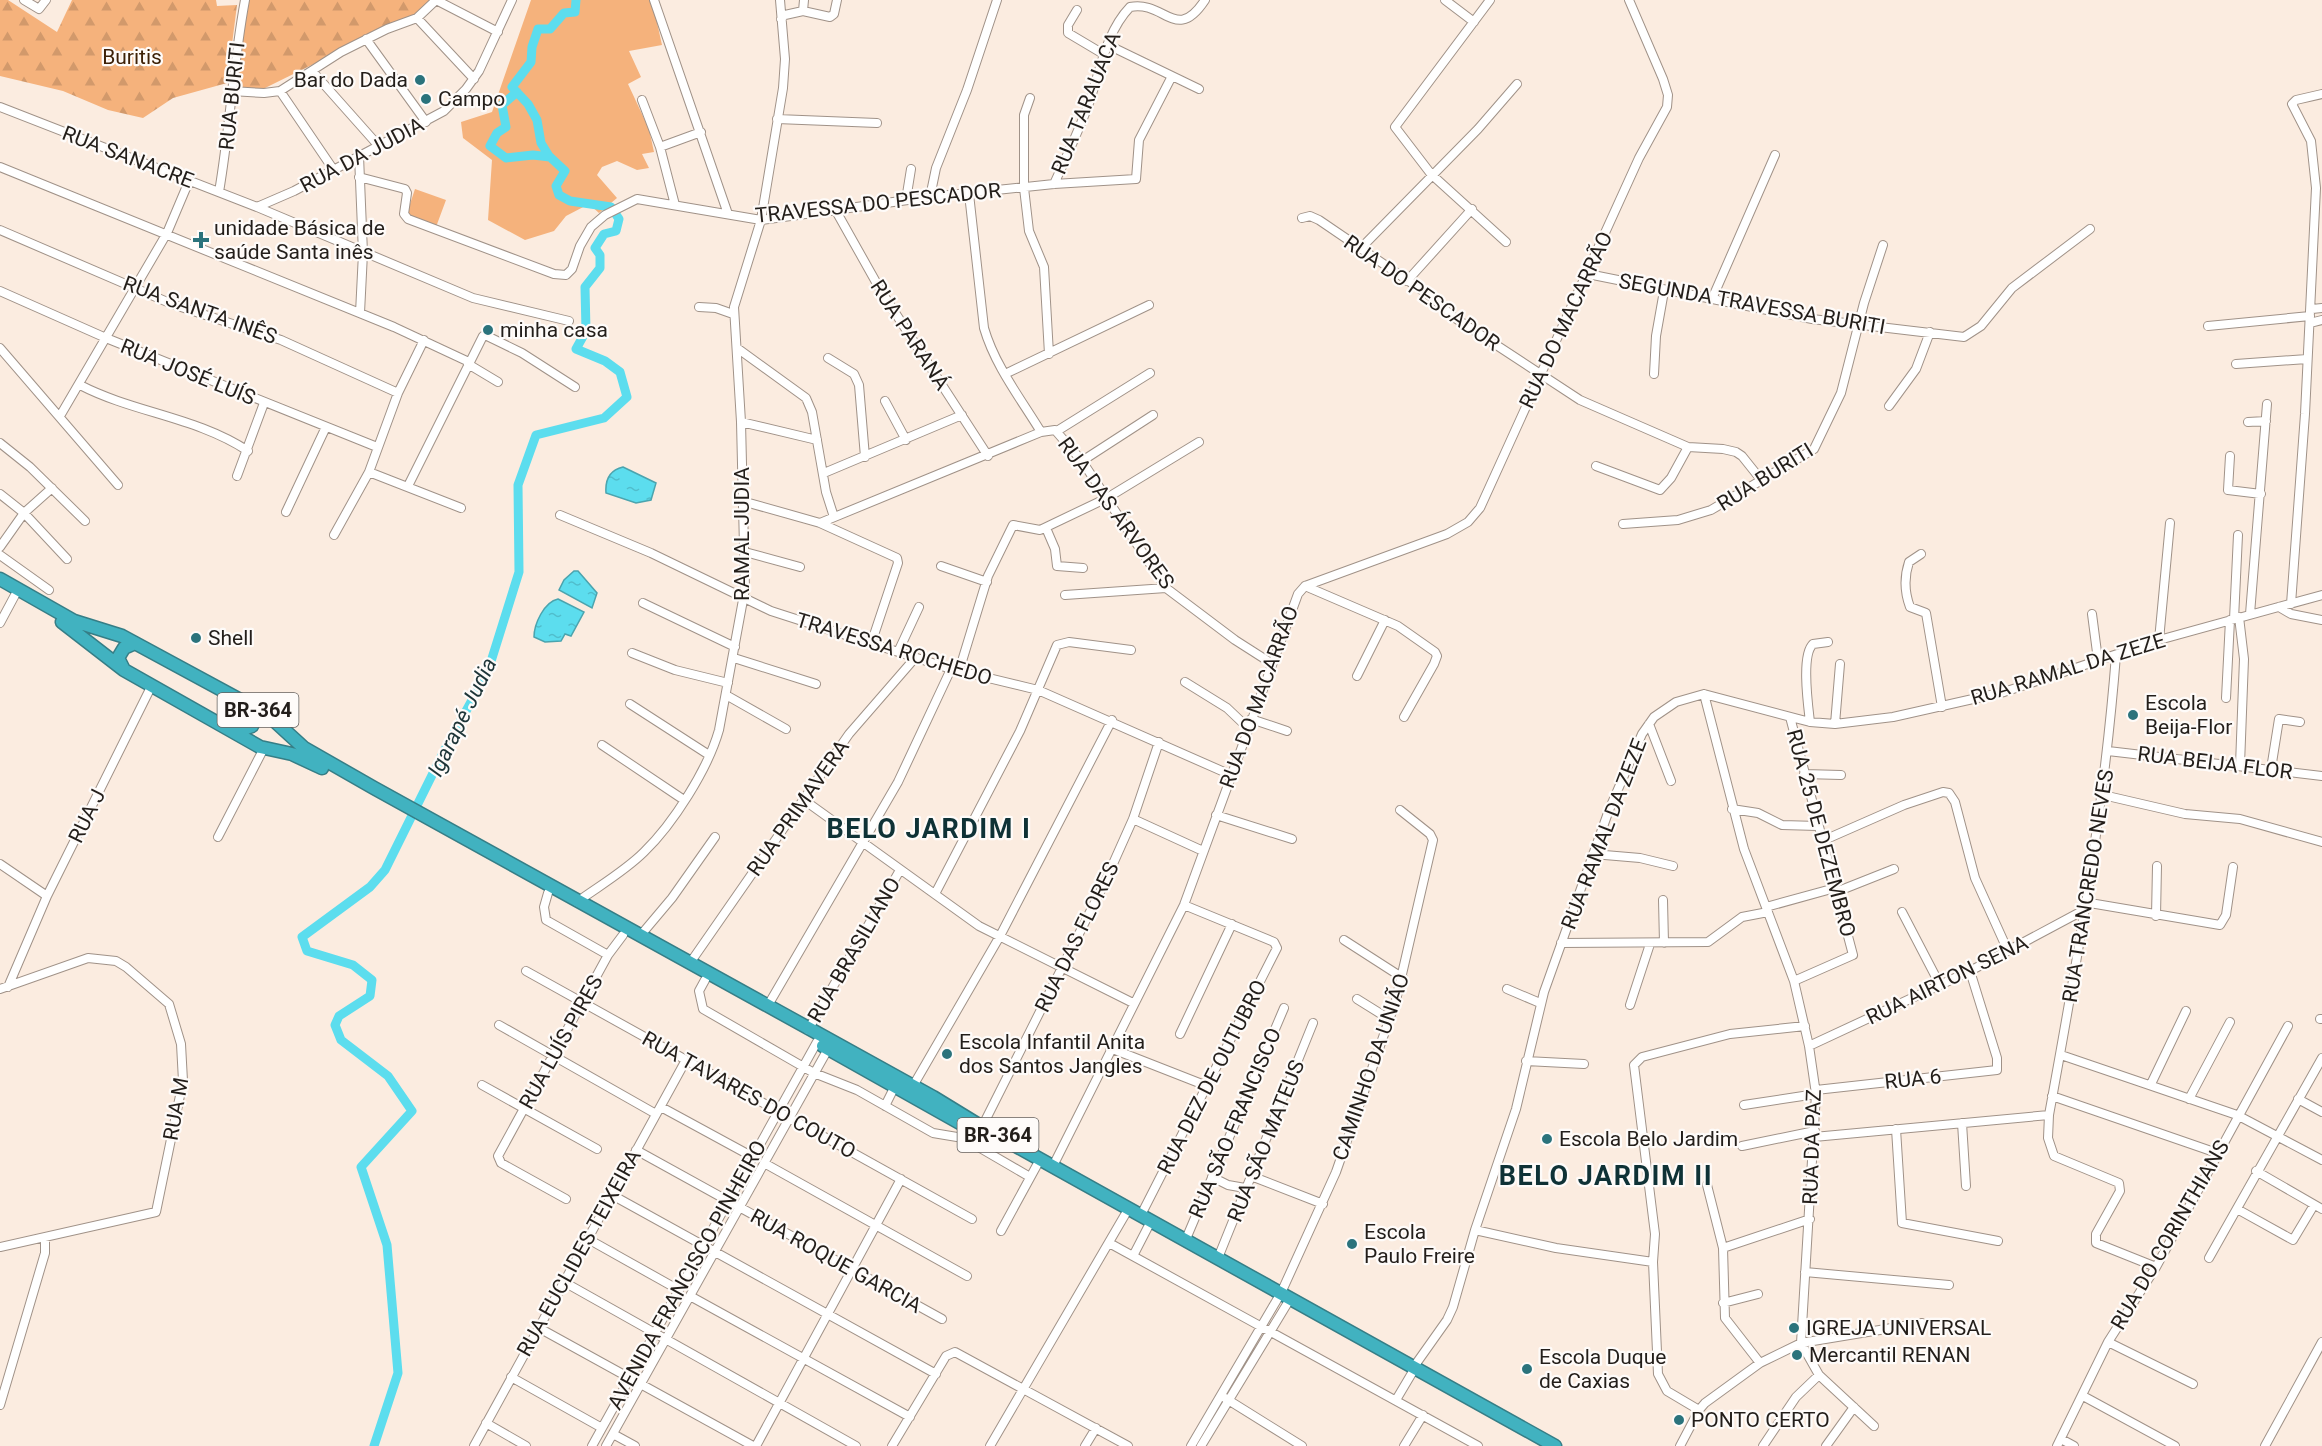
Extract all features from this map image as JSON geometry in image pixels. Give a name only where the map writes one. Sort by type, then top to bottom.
[{"type":"highway","name":"BR-364","points":[[0,579],[74,621],[109,631],[135,643],[251,706],[277,722],[304,748],[372,791]]},
{"type":"highway","name":"BR-364","points":[[0,586],[72,628],[124,670],[152,686],[264,748],[302,758],[372,791],[690,963],[808,1030],[865,1065],[894,1088],[982,1127],[1053,1166],[1543,1446]]},
{"type":"highway","points":[[124,670],[118,658],[124,648],[135,643]]},
{"type":"highway","points":[[235,732],[252,726],[255,717],[251,706]]},
{"type":"highway","name":"BR-364","points":[[440,828],[548,893],[822,1045],[913,1086],[930,1102],[1037,1165],[1126,1213],[1186,1239],[1282,1298]]},
{"type":"highway","name":"BR-364","points":[[1412,1371],[1555,1446]]},
{"type":"street","points":[[24,0],[39,9],[46,0]]},
{"type":"street","name":"RUA BURITI","points":[[219,192],[245,0]]},
{"type":"street","points":[[231,91],[280,91],[341,52],[417,18],[436,0],[498,32]]},
{"type":"street","name":"RUA DA JUDIA","points":[[257,207],[294,191],[378,144],[426,122],[456,100],[474,79],[512,0]]},
{"type":"street","points":[[654,0],[702,132],[728,214]]},
{"type":"street","points":[[761,220],[785,59],[780,0]]},
{"type":"street","points":[[803,11],[804,0]]},
{"type":"street","points":[[781,19],[785,15],[803,11],[830,17],[834,14],[837,0]]},
{"type":"street","points":[[930,197],[936,168],[967,90],[997,0]]},
{"type":"street","name":"RUA TARAUACA","points":[[1054,184],[1086,111],[1108,45],[1121,17],[1130,7],[1138,6],[1185,20],[1193,18],[1205,0]]},
{"type":"street","points":[[1445,0],[1474,22]]},
{"type":"street","points":[[1490,0],[1395,127],[1431,174],[1506,242]]},
{"type":"street","name":"RUA DO MACARRÃO","points":[[1053,1166],[1110,1048],[1163,950],[1184,905],[1296,598],[1305,586],[1428,542],[1471,519],[1480,508],[1668,101],[1666,85],[1629,0]]},
{"type":"street","points":[[1077,10],[1068,25],[1068,33],[1105,55]]},
{"type":"street","points":[[417,18],[474,79]]},
{"type":"street","points":[[366,39],[426,122]]},
{"type":"street","points":[[1108,45],[1199,89]]},
{"type":"street","points":[[313,72],[378,144]]},
{"type":"street","name":"TRAVESSA DO PESCADOR","points":[[359,177],[405,189],[407,193],[404,214],[408,219],[564,275],[572,269],[587,232],[605,215],[637,199],[761,220],[836,212],[930,197],[1054,184],[1136,179],[1139,140],[1172,76]]},
{"type":"street","points":[[1359,249],[1478,129],[1517,84]]},
{"type":"street","points":[[280,91],[333,168]]},
{"type":"street","points":[[2291,604],[2311,316],[2315,165],[2307,129],[2292,104],[2296,100],[2322,94]]},
{"type":"street","points":[[1030,98],[1024,115],[1024,188],[1029,231],[1044,267],[1049,354]]},
{"type":"street","points":[[642,100],[660,147],[675,205]]},
{"type":"street","name":"RUA SANACRE","points":[[1,110],[257,207],[473,298],[569,321]]},
{"type":"street","points":[[777,119],[876,123]]},
{"type":"street","points":[[660,147],[702,132]]},
{"type":"street","points":[[359,156],[363,253],[360,313]]},
{"type":"street","points":[[1712,299],[1775,156]]},
{"type":"street","points":[[0,168],[167,233],[259,274],[424,340],[469,363],[498,382]]},
{"type":"street","points":[[906,200],[911,168]]},
{"type":"street","points":[[60,416],[167,233],[189,181]]},
{"type":"street","points":[[820,523],[988,456],[1044,431],[1005,374],[991,348],[981,319],[969,194]]},
{"type":"street","points":[[1407,281],[1472,209]]},
{"type":"street","name":"RUA PARANÁ","points":[[836,212],[881,291],[988,456]]},
{"type":"street","name":"RUA DO PESCADOR","points":[[1302,218],[1310,216],[1320,220],[1431,297],[1452,316],[1595,409],[1688,447],[1726,449],[1739,454],[1762,481]]},
{"type":"street","name":"RAMAL JUDIA","points":[[577,902],[644,853],[666,828],[709,755],[719,730],[744,600],[746,552],[737,348],[733,314],[739,287],[761,220]]},
{"type":"street","name":"SEGUNDA TRAVESSA BURITI","points":[[1588,274],[1812,319],[1969,336],[1981,326],[2013,288],[2090,229]]},
{"type":"street","name":"RUA SANTA INÊS","points":[[0,230],[193,312],[244,326],[281,340],[398,393]]},
{"type":"street","name":"RUA BURITI","points":[[1623,524],[1688,518],[1712,510],[1807,455],[1819,443],[1841,393],[1864,303],[1883,245]]},
{"type":"street","name":"RUA JOSÉ LUÍS","points":[[0,291],[106,338],[325,429],[377,447]]},
{"type":"street","points":[[1654,374],[1656,336],[1664,291]]},
{"type":"street","points":[[1005,374],[1149,305]]},
{"type":"street","points":[[699,307],[716,308],[733,314]]},
{"type":"street","points":[[2311,316],[2322,308]]},
{"type":"street","points":[[2208,326],[2311,316],[2322,320]]},
{"type":"street","points":[[1889,406],[1916,369],[1930,332]]},
{"type":"street","points":[[408,486],[485,335],[522,353],[575,387]]},
{"type":"street","points":[[334,535],[369,472],[398,393],[424,340]]},
{"type":"street","points":[[0,348],[118,485]]},
{"type":"street","points":[[737,348],[806,398],[834,517]]},
{"type":"street","points":[[828,358],[854,374],[860,385],[864,457]]},
{"type":"street","points":[[2235,364],[2307,359]]},
{"type":"street","points":[[1057,431],[1150,373]]},
{"type":"street","points":[[80,385],[124,404],[203,428],[248,451]]},
{"type":"street","points":[[885,401],[906,440]]},
{"type":"street","points":[[237,476],[264,403]]},
{"type":"street","points":[[2250,614],[2267,404]]},
{"type":"street","points":[[824,473],[962,415]]},
{"type":"street","points":[[1082,461],[1153,415]]},
{"type":"street","points":[[2248,422],[2266,421]]},
{"type":"street","points":[[741,422],[817,440]]},
{"type":"street","points":[[286,512],[325,429]]},
{"type":"street","name":"RUA DAS ÁRVORES","points":[[1044,431],[1057,431],[1082,461],[1166,588],[1234,640],[1271,663]]},
{"type":"street","points":[[767,1007],[898,782],[955,670],[987,582],[1013,525],[1037,531],[1046,528],[1107,498],[1199,442]]},
{"type":"street","points":[[0,443],[52,488],[85,521]]},
{"type":"street","points":[[1596,466],[1660,490],[1671,478],[1688,447]]},
{"type":"street","points":[[2230,456],[2228,490],[2261,494]]},
{"type":"street","points":[[369,472],[461,508]]},
{"type":"street","points":[[0,547],[24,513],[52,488]]},
{"type":"street","points":[[0,494],[24,513],[68,559]]},
{"type":"street","points":[[742,501],[820,523],[897,558],[898,563],[871,644]]},
{"type":"street","name":"TRAVESSA ROCHEDO","points":[[560,515],[651,553],[744,600],[915,658],[1038,690],[1112,720],[1231,775]]},
{"type":"street","points":[[2159,640],[2170,523]]},
{"type":"street","points":[[1046,528],[1055,549],[1057,566],[1083,568]]},
{"type":"street","points":[[2226,698],[2234,619],[2238,535]]},
{"type":"street","points":[[746,552],[800,567]]},
{"type":"street","points":[[1921,554],[1913,556],[1909,562],[1904,580],[1910,607],[1926,613],[1942,707]]},
{"type":"street","points":[[0,555],[49,590]]},
{"type":"street","points":[[941,566],[987,582]]},
{"type":"street","points":[[1305,586],[1385,620],[1431,648],[1437,656],[1404,717]]},
{"type":"street","points":[[1065,595],[1166,588]]},
{"type":"street","points":[[0,623],[15,595]]},
{"type":"street","name":"RUA RAMAL DA ZEZE","points":[[1396,1400],[1412,1371],[1450,1314],[1475,1230],[1508,1136],[1540,1004],[1623,776],[1649,724],[1676,702],[1704,694],[1720,696],[1810,722],[1835,724],[1873,720],[1942,707],[2004,692],[2159,640],[2322,595]]},
{"type":"street","points":[[643,603],[735,647]]},
{"type":"street","points":[[898,652],[919,607]]},
{"type":"street","points":[[2279,607],[2292,614],[2322,620]]},
{"type":"street","points":[[2092,614],[2098,660]]},
{"type":"street","points":[[2234,619],[2244,651],[2240,765]]},
{"type":"street","points":[[1357,676],[1385,620]]},
{"type":"street","points":[[1810,722],[1806,683],[1809,648],[1813,644],[1828,642]]},
{"type":"street","points":[[935,894],[1020,731],[1059,643],[1131,650]]},
{"type":"street","points":[[632,653],[675,670],[728,683]]},
{"type":"street","name":"RUA TRANCREDO NEVES","points":[[2049,1115],[2078,961],[2084,906],[2103,795],[2115,655]]},
{"type":"street","points":[[734,658],[816,684]]},
{"type":"street","name":"RUA PRIMAVERA","points":[[690,963],[849,734],[915,658]]},
{"type":"street","points":[[1835,724],[1840,664]]},
{"type":"street","points":[[1185,682],[1227,708],[1248,728]]},
{"type":"street","name":"RUA J","points":[[4,988],[47,896],[152,686]]},
{"type":"street","points":[[726,694],[786,729]]},
{"type":"street","name":"RUA DA PAZ","points":[[1704,694],[1732,809],[1794,981],[1809,1046],[1816,1092],[1802,1343]]},
{"type":"street","points":[[630,704],[709,755]]},
{"type":"street","name":"RUA 25 DE DEZEMBRO","points":[[1790,717],[1852,948],[1851,957],[1794,981]]},
{"type":"street","points":[[1251,719],[1287,731]]},
{"type":"street","points":[[2271,769],[2279,719],[2300,722]]},
{"type":"street","points":[[913,1086],[1000,936],[1112,720]]},
{"type":"street","points":[[1649,724],[1671,781]]},
{"type":"street","name":"RUA DAS FLORES","points":[[982,1127],[1065,966],[1133,819],[1159,742]]},
{"type":"street","points":[[602,745],[684,800]]},
{"type":"street","points":[[218,837],[264,748]]},
{"type":"street","name":"RUA BEIJA FLOR","points":[[2108,751],[2322,776]]},
{"type":"street","points":[[1804,774],[1841,775]]},
{"type":"street","points":[[1822,841],[1904,805],[1946,792],[1955,802],[1970,860],[2008,951]]},
{"type":"street","points":[[2103,795],[2185,814],[2240,819],[2322,842]]},
{"type":"street","points":[[804,800],[979,926],[1065,966],[1133,1003]]},
{"type":"street","points":[[1732,809],[1758,813],[1782,825],[1818,826]]},
{"type":"street","name":"CAMINHO DA UNIÃO","points":[[1282,1298],[1323,1204],[1403,978],[1433,841],[1430,834],[1400,810]]},
{"type":"street","points":[[1216,815],[1292,839]]},
{"type":"street","points":[[1133,819],[1203,851]]},
{"type":"street","points":[[640,936],[672,898],[715,837]]},
{"type":"street","points":[[1593,854],[1640,858],[1673,866]]},
{"type":"street","points":[[0,864],[47,896]]},
{"type":"street","points":[[2156,916],[2157,866]]},
{"type":"street","points":[[2084,906],[2220,925],[2226,915],[2233,867]]},
{"type":"street","points":[[1561,944],[1708,942],[1742,917],[1835,890],[1894,868]]},
{"type":"street","name":"RUA BRASILIANO","points":[[808,1030],[900,870]]},
{"type":"street","points":[[548,893],[544,907],[546,920],[608,955]]},
{"type":"street","points":[[1664,900],[1664,943]]},
{"type":"street","points":[[1180,1034],[1232,924],[1184,905]]},
{"type":"street","name":"RUA AIRTON SENA","points":[[1809,1046],[1970,971],[2084,906]]},
{"type":"street","points":[[1902,912],[1939,984]]},
{"type":"street","name":"RUA DEZ DE OUTUBRO","points":[[1132,1256],[1145,1220],[1207,1086],[1275,956],[1278,946],[1232,924]]},
{"type":"street","name":"RUA LUÍS PIRES","points":[[566,1199],[501,1163],[497,1157],[608,955],[623,935]]},
{"type":"street","points":[[1344,940],[1403,978]]},
{"type":"street","points":[[1630,1005],[1650,944]]},
{"type":"street","name":"RUA M","points":[[4,988],[77,962],[97,958],[116,961],[126,966],[169,1004],[175,1017],[181,1044],[183,1081],[156,1212],[45,1238]]},
{"type":"street","name":"RUA TAVARES DO COUTO","points":[[526,971],[972,1219]]},
{"type":"street","name":"RUA 6","points":[[1816,1092],[1992,1071],[1998,1068],[1997,1058],[1970,971]]},
{"type":"street","points":[[705,980],[699,991],[703,1009],[814,1073],[857,1090],[933,1133],[963,1138],[1030,1177]]},
{"type":"street","points":[[1507,989],[1540,1004]]},
{"type":"street","points":[[1357,999],[1389,1019]]},
{"type":"street","name":"RUA SÃO FRANCISCO","points":[[1186,1239],[1284,1008]]},
{"type":"street","points":[[2151,1084],[2186,1011]]},
{"type":"street","points":[[2189,1099],[2230,1022]]},
{"type":"street","name":"RUA SÃO MATEUS","points":[[1218,1258],[1313,1023]]},
{"type":"street","points":[[499,1025],[554,1056],[753,1157]]},
{"type":"street","points":[[1699,1410],[1668,1391],[1660,1380],[1653,1262],[1655,1234],[1634,1062],[1714,1038],[1805,1026]]},
{"type":"street","name":"RUA DO CORINTHIANS","points":[[2059,1442],[2108,1342],[2156,1267],[2237,1115],[2288,1026]]},
{"type":"street","name":"AVENIDA FRANCISCO PINHEIRO","points":[[592,1446],[803,1066],[822,1045]]},
{"type":"street","name":"AVENIDA FRANCISCO PINHEIRO","points":[[606,1446],[814,1073],[822,1045]]},
{"type":"street","points":[[1110,1048],[1207,1086]]},
{"type":"street","points":[[2061,1055],[2237,1115],[2278,1134],[2322,1160]]},
{"type":"street","name":"RUA EUCLIDES TEIXEIRA","points":[[474,1446],[686,1060]]},
{"type":"street","points":[[1526,1061],[1584,1064]]},
{"type":"street","points":[[2209,1258],[2256,1172],[2321,1062]]},
{"type":"street","points":[[482,1085],[597,1149]]},
{"type":"street","points":[[885,1106],[894,1088]]},
{"type":"street","points":[[1744,1105],[1816,1092]]},
{"type":"street","points":[[2052,1096],[2217,1153]]},
{"type":"street","points":[[2298,1099],[2322,1112]]},
{"type":"street","points":[[1742,1146],[1814,1134],[2049,1115],[2051,1149],[2054,1155],[2117,1180],[2120,1191],[2096,1234],[2096,1242],[2156,1267]]},
{"type":"street","points":[[1962,1123],[1966,1186]]},
{"type":"street","points":[[1896,1129],[1902,1223],[1998,1241]]},
{"type":"street","name":"RUA ROQUE GARCIA","points":[[636,1150],[942,1319]]},
{"type":"street","points":[[764,1163],[967,1276]]},
{"type":"street","points":[[1001,1231],[1037,1165]]},
{"type":"street","points":[[2256,1172],[2322,1209]]},
{"type":"street","points":[[1251,1176],[1323,1204]]},
{"type":"street","points":[[1212,1177],[1228,1185],[1245,1188]]},
{"type":"street","points":[[539,1328],[755,1446],[805,1359],[901,1179]]},
{"type":"street","points":[[1707,1185],[1723,1248],[1723,1302],[1726,1322],[1760,1364]]},
{"type":"street","points":[[612,1195],[936,1374]]},
{"type":"street","points":[[2237,1209],[2293,1240],[2314,1205]]},
{"type":"street","points":[[990,1446],[1111,1244],[1126,1213]]},
{"type":"street","points":[[1723,1248],[1810,1219]]},
{"type":"street","points":[[1475,1230],[1556,1248],[1653,1262]]},
{"type":"street","points":[[0,1247],[45,1238],[45,1252],[0,1405]]},
{"type":"street","points":[[588,1239],[679,1290]]},
{"type":"street","points":[[1111,1244],[1478,1446]]},
{"type":"street","points":[[1806,1272],[1949,1285]]},
{"type":"street","points":[[564,1282],[856,1446]]},
{"type":"street","points":[[1723,1302],[1758,1294]]},
{"type":"street","points":[[690,1296],[910,1417]]},
{"type":"street","points":[[1200,1446],[1262,1326],[1282,1298]]},
{"type":"street","points":[[1191,1446],[1271,1331],[1282,1298]]},
{"type":"street","points":[[1680,1446],[1699,1410],[1760,1364],[1802,1343],[1922,1323]]},
{"type":"street","points":[[2108,1342],[2193,1384]]},
{"type":"street","points":[[2265,1446],[2322,1342]]},
{"type":"street","points":[[1802,1343],[1819,1375],[1874,1425]]},
{"type":"street","points":[[892,1446],[946,1356],[951,1352],[960,1353],[1128,1446]]},
{"type":"street","points":[[1763,1446],[1796,1397],[1819,1375]]},
{"type":"street","points":[[511,1377],[602,1428]]},
{"type":"street","points":[[2083,1396],[2175,1446]]},
{"type":"street","points":[[1225,1398],[1302,1446]]},
{"type":"street","points":[[1826,1446],[1854,1407]]},
{"type":"street","points":[[1404,1446],[1423,1415]]},
{"type":"street","points":[[486,1423],[526,1446]]},
{"type":"street","points":[[1085,1446],[1096,1428]]},
{"type":"street","points":[[613,1434],[635,1446]]},
{"type":"street","points":[[2059,1442],[2074,1446]]},
{"type":"green space","name":"Buritis","points":[[0,0],[8,0],[57,32],[72,0],[216,0],[217,6],[237,5],[227,83],[173,98],[143,118],[108,110],[63,91],[0,76]]},
{"type":"green space","points":[[249,0],[433,0],[425,9],[259,91],[236,87],[234,79]]},
{"type":"green space","points":[[531,0],[652,0],[662,45],[629,51],[641,77],[628,84],[649,129],[654,152],[642,154],[649,168],[637,170],[617,161],[602,167],[597,175],[617,198],[599,213],[589,204],[566,216],[554,231],[525,240],[488,220],[492,160],[463,138],[461,122],[492,112]]},
{"type":"green space","points":[[415,189],[446,200],[436,227],[406,216]]},
{"type":"water","points":[[623,467],[656,483],[651,500],[636,503],[606,493],[609,476],[615,470]]},
{"type":"water","points":[[574,571],[578,571],[597,593],[592,608],[559,590],[564,580]]},
{"type":"water","points":[[558,599],[584,612],[571,636],[565,634],[561,641],[545,642],[534,637],[536,626],[544,609]]},
{"type":"waterway","name":"Igarapé Judia","points":[[374,1446],[398,1373],[387,1245],[361,1167],[412,1111],[388,1076],[341,1040],[335,1025],[339,1016],[370,996],[372,980],[353,965],[307,951],[302,937],[370,887],[385,870],[443,753],[488,671],[519,572],[518,485],[536,435],[604,418],[627,397],[620,372],[605,361],[576,349],[586,331],[585,287],[600,268],[600,255],[595,248],[604,234],[616,231],[619,219],[611,207],[570,201],[559,195],[556,186],[565,171],[549,156],[541,143],[537,120],[528,104],[512,87],[531,62],[532,47],[538,29],[550,29],[564,13],[575,12],[576,0]]},
{"type":"waterway","points":[[517,92],[502,105],[506,127],[497,133],[490,146],[506,158],[533,155],[550,157]]},
{"type":"place","name":"Bar do Dada","points":[[420,80]]},
{"type":"place","name":"Campo","points":[[426,99]]},
{"type":"place","name":"unidade Básica de saúde Santa inês","points":[[201,240]]},
{"type":"place","name":"minha casa","points":[[488,330]]},
{"type":"place","name":"Shell","points":[[196,638]]},
{"type":"place","name":"Escola Beija-Flor","points":[[2133,715]]},
{"type":"place","name":"Escola Infantil Anita dos Santos Jangles","points":[[947,1054]]},
{"type":"place","name":"Escola Belo Jardim","points":[[1547,1139]]},
{"type":"place","name":"Escola Paulo Freire","points":[[1352,1244]]},
{"type":"place","name":"IGREJA UNIVERSAL","points":[[1794,1328]]},
{"type":"place","name":"Mercantil RENAN","points":[[1797,1355]]},
{"type":"place","name":"Escola Duque de Caxias","points":[[1527,1369]]},
{"type":"place","name":"PONTO CERTO","points":[[1679,1420]]},
{"type":"district","name":"BELO JARDIM I","points":[[929,829]]},
{"type":"district","name":"BELO JARDIM II","points":[[1606,1176]]}]
